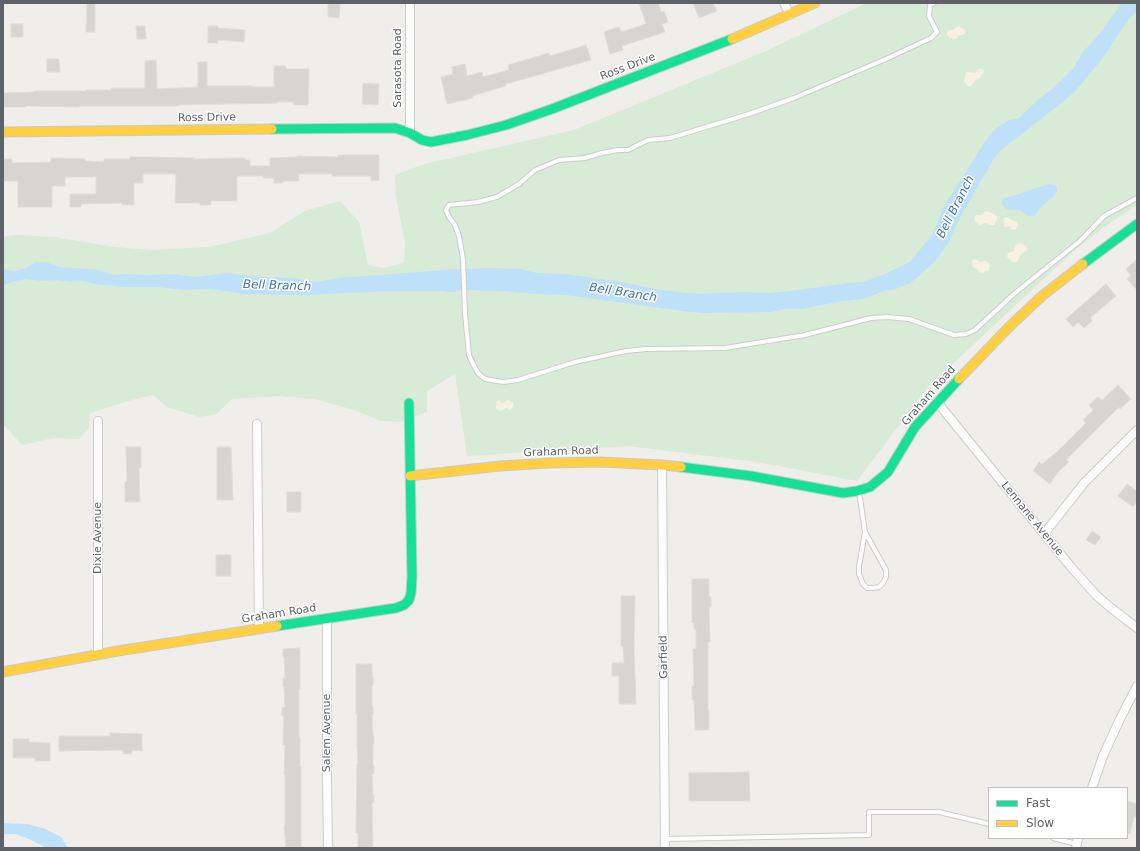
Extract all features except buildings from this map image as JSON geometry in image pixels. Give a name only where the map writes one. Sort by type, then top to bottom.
[{"type":"street","name":"Sarasota Road","points":[[410,3],[410,133]]},
{"type":"street","points":[[784,3],[790,15]]},
{"type":"street","name":"Ross Drive","points":[[3,132],[395,128],[410,133],[422,140],[432,142],[468,135],[506,125],[696,54],[815,3]]},
{"type":"street","name":"Graham Road","points":[[3,672],[98,655],[396,608],[404,605],[409,600],[412,593],[410,476],[549,462],[593,462],[662,465],[751,476],[843,493],[870,487],[888,472],[915,427],[1009,327],[1042,296],[1137,224]]},
{"type":"street","name":"Lennane Avenue","points":[[937,402],[1071,567],[1096,595],[1137,628]]},
{"type":"street","points":[[409,403],[410,476]]},
{"type":"street","name":"Dixie Avenue","points":[[98,422],[98,655]]},
{"type":"street","points":[[257,424],[259,629]]},
{"type":"street","points":[[1044,534],[1084,483],[1137,430]]},
{"type":"street","name":"Garfield","points":[[662,465],[665,844]]},
{"type":"street","name":"Salem Avenue","points":[[327,619],[328,848]]},
{"type":"street","points":[[1092,787],[1108,744],[1137,686]]},
{"type":"lane","points":[[934,3],[930,5],[929,16],[937,32],[931,38],[794,98],[749,114],[670,138],[648,140],[628,150],[618,150],[585,158],[559,160],[535,170],[519,184],[497,197],[478,202],[449,205],[446,210],[455,225],[459,236],[463,258],[465,312],[470,355],[478,373],[485,379],[503,382],[518,380],[575,362],[626,351],[646,349],[725,348],[805,335],[871,318],[888,317],[909,319],[954,335],[966,334],[976,330],[1015,292],[1080,241],[1104,216],[1137,198]]},
{"type":"lane","points":[[859,490],[866,532],[886,570],[886,577],[883,584],[879,587],[867,588],[860,579],[859,566],[866,532]]},
{"type":"lane","points":[[665,844],[869,834],[869,812],[939,812],[988,824]]},
{"type":"lane","points":[[1058,839],[1077,843]]},
{"type":"green space","points":[[867,3],[1137,3],[1137,205],[1103,228],[1076,249],[929,386],[857,481],[757,462],[628,446],[467,456],[455,374],[427,391],[427,412],[399,422],[381,421],[354,410],[315,399],[278,396],[232,399],[217,414],[199,417],[167,407],[153,395],[90,413],[89,428],[79,439],[53,438],[22,445],[6,427],[3,426],[3,237],[14,235],[55,237],[114,247],[152,250],[209,247],[270,233],[305,211],[340,201],[359,222],[368,265],[383,268],[404,263],[405,242],[396,197],[395,175],[424,164],[574,130],[766,51]]},
{"type":"sand","points":[[958,26],[965,30],[965,34],[958,36],[956,39],[950,38],[947,35],[947,32]]},
{"type":"sand","points":[[979,69],[984,71],[979,79],[975,80],[971,86],[968,86],[964,81],[966,72],[975,73]]},
{"type":"sand","points":[[986,211],[998,217],[994,225],[986,223],[979,225],[975,221],[976,215],[982,215]]},
{"type":"sand","points":[[1005,217],[1018,222],[1016,229],[1011,230],[1010,226],[1004,227]]},
{"type":"sand","points":[[1020,243],[1026,246],[1027,249],[1020,255],[1018,261],[1012,262],[1007,257],[1008,253],[1014,251],[1015,245]]},
{"type":"sand","points":[[974,259],[980,262],[988,262],[990,265],[989,270],[982,273],[979,272],[973,267],[972,263]]},
{"type":"sand","points":[[498,400],[503,403],[508,400],[513,402],[513,407],[510,410],[506,408],[501,411],[496,409],[496,402]]},
{"type":"water","name":"Bell Branch","points":[[1122,3],[1137,3],[1137,11],[1129,19],[1101,60],[1078,88],[1000,151],[993,160],[957,223],[949,242],[937,259],[909,284],[893,290],[886,290],[867,298],[801,309],[786,309],[771,312],[702,313],[566,295],[502,291],[393,291],[303,295],[244,294],[211,289],[184,290],[158,287],[125,287],[83,281],[41,281],[25,279],[11,282],[3,286],[3,269],[15,271],[26,268],[35,262],[46,262],[59,267],[99,270],[113,275],[174,274],[195,277],[227,273],[261,277],[293,278],[316,282],[340,278],[457,269],[520,269],[537,273],[566,274],[627,283],[659,290],[699,294],[745,292],[770,293],[863,282],[910,262],[932,235],[944,206],[986,140],[996,128],[1008,121],[1018,119],[1073,69],[1083,52],[1101,32]]},
{"type":"water","points":[[1049,184],[1057,187],[1057,192],[1034,216],[1029,216],[1019,210],[1010,210],[1005,208],[1001,203],[1004,198]]},
{"type":"water","points":[[3,823],[27,824],[45,829],[61,837],[68,848],[47,848],[15,834],[3,834]]},
{"type":"traffic: fast","points":[[272,129],[395,128],[410,133],[422,140],[431,142],[467,135],[506,125],[552,109],[732,39]]},
{"type":"traffic: fast","points":[[1083,264],[1137,224]]},
{"type":"traffic: fast","points":[[681,467],[751,476],[843,493],[870,487],[888,472],[915,427],[959,379]]},
{"type":"traffic: fast","points":[[277,626],[396,608],[404,605],[409,600],[412,577],[409,403]]},
{"type":"traffic: slow","points":[[732,39],[815,3]]},
{"type":"traffic: slow","points":[[3,132],[272,129]]},
{"type":"traffic: slow","points":[[959,379],[1009,327],[1042,296],[1083,264]]},
{"type":"traffic: slow","points":[[410,476],[500,466],[549,463],[600,462],[681,467]]},
{"type":"traffic: slow","points":[[3,672],[118,651],[277,626]]}]
